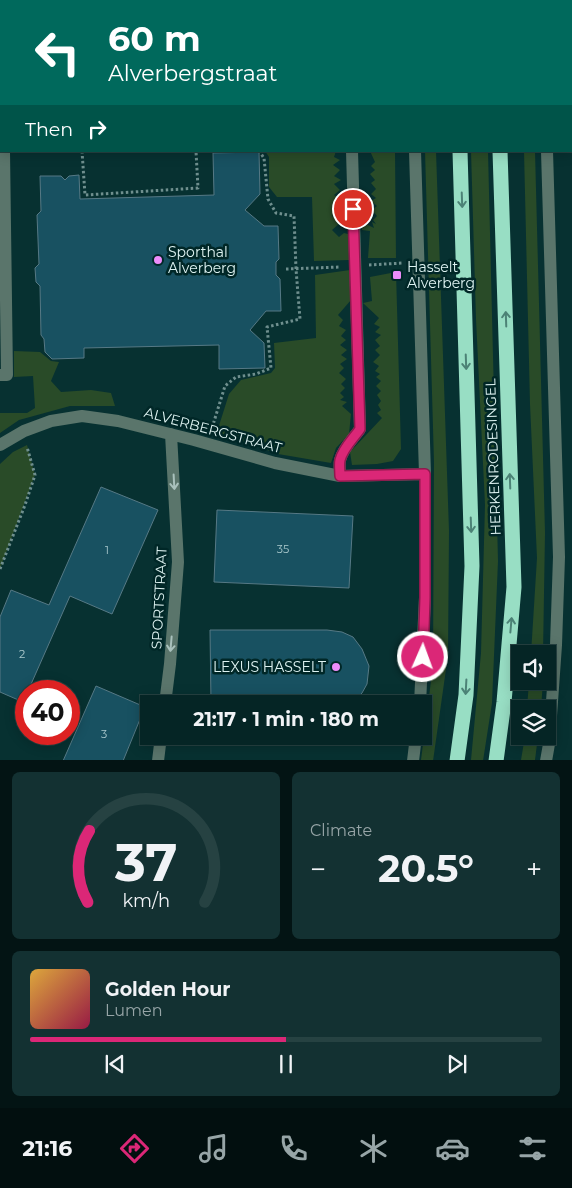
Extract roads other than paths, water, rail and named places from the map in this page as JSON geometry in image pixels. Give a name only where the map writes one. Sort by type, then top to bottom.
[{"type":"highway","name":"HERKENRODESINGEL","points":[[457,760],[466,695],[472,566],[460,152]]},
{"type":"highway","name":"HERKENRODESINGEL","points":[[496,760],[504,702],[514,587],[500,152]]},
{"type":"street","points":[[0,375],[7,375],[4,152]]},
{"type":"street","points":[[340,476],[340,461],[344,450],[360,429],[352,152]]},
{"type":"street","points":[[415,152],[425,474],[425,598],[420,695]]},
{"type":"street","points":[[546,760],[549,744],[556,645],[559,557],[547,152]]},
{"type":"street","name":"ALVERBERGSTRAAT","points":[[0,445],[24,431],[51,421],[82,416],[118,420],[275,463],[340,476],[425,474]]},
{"type":"street","name":"SPORTSTRAAT","points":[[166,695],[178,562],[171,434]]},
{"type":"street","points":[[158,760],[160,745]]},
{"type":"street","points":[[413,760],[415,745]]},
{"type":"place","name":"Sporthal Alverberg","points":[[158,260]]},
{"type":"place","name":"Hasselt Alverberg","points":[[397,275]]},
{"type":"place","name":"LEXUS HASSELT","points":[[336,667]]}]
